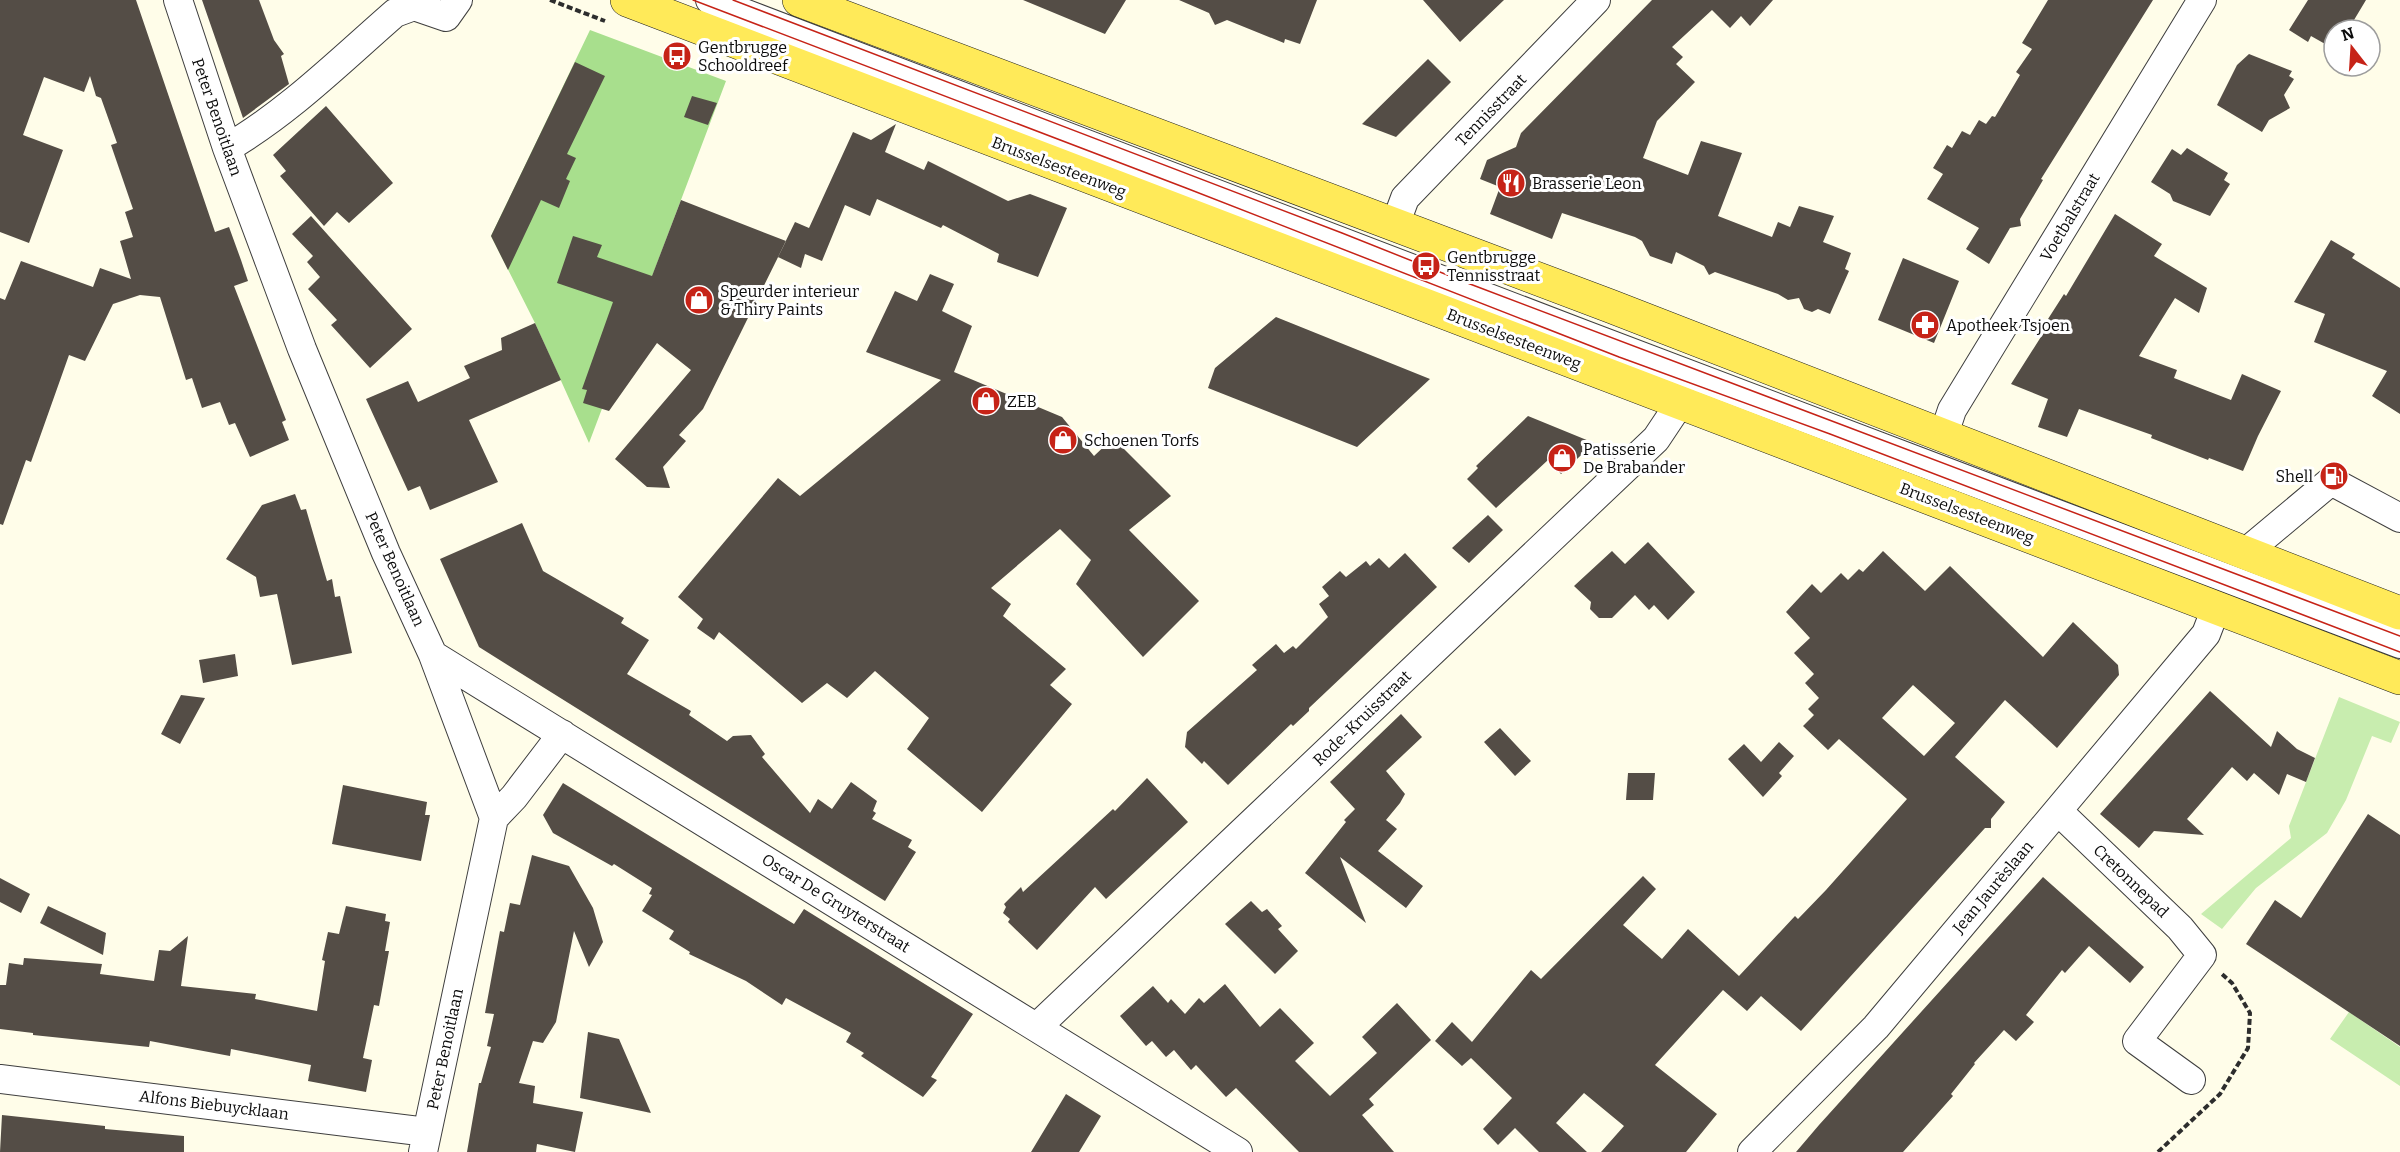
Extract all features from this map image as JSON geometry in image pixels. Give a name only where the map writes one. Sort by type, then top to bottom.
[{"type":"main road","name":"Brusselsesteenweg","points":[[627,0],[2400,678]]},
{"type":"main road","points":[[799,0],[1610,306],[2245,554],[2393,618]]},
{"type":"street","name":"Peter Benoitlaan","points":[[178,0],[227,148],[302,349],[386,553],[434,655],[494,819],[425,1142]]},
{"type":"street","points":[[227,148],[285,109],[395,13],[414,6],[446,17],[458,0]]},
{"type":"street","points":[[710,0],[1583,334],[2393,618],[2358,662]]},
{"type":"street","name":"Tennisstraat","points":[[1395,225],[1405,198],[1596,0]]},
{"type":"street","name":"Voetbalstraat","points":[[1943,437],[1952,410],[2202,0]]},
{"type":"street","name":"Rode-Kruisstraat","points":[[1037,1027],[1656,439],[1680,403]]},
{"type":"street","points":[[2245,554],[2331,481],[2400,518]]},
{"type":"street","name":"Jean Jaurèslaan","points":[[1752,1152],[1876,1027],[2206,634],[2216,608]]},
{"type":"street","name":"Oscar De Gruyterstraat","points":[[434,655],[1238,1152]]},
{"type":"street","points":[[494,819],[514,797],[562,734]]},
{"type":"street","name":"Cretonnepad","points":[[2058,811],[2180,928],[2202,955]]},
{"type":"street","points":[[2190,1080],[2137,1041],[2202,955]]},
{"type":"street","name":"Alfons Biebuycklaan","points":[[0,1078],[425,1142]]},
{"type":"path","points":[[2158,1152],[2220,1094],[2248,1048],[2250,1013],[2232,983],[2202,955]]},
{"type":"green space","points":[[590,30],[726,81],[589,443],[535,323],[491,236]]},
{"type":"green space","points":[[2339,697],[2400,722],[2391,743],[2372,736],[2346,800],[2327,833],[2256,888],[2222,929],[2201,914],[2291,838],[2289,826]]},
{"type":"green space","points":[[2349,1012],[2400,1047],[2400,1086],[2330,1039]]},
{"type":"building","points":[[0,0],[136,0],[215,232],[229,227],[241,260],[248,281],[234,286],[286,420],[282,422],[289,440],[250,457],[235,423],[229,425],[220,402],[202,408],[192,378],[186,380],[160,297],[140,295],[113,304],[85,361],[69,355],[31,462],[26,460],[3,525],[0,524],[0,298],[5,300],[21,261],[93,287],[100,268],[131,279],[120,241],[133,237],[125,212],[133,209],[111,145],[117,143],[101,98],[96,96],[90,76],[84,92],[44,77],[23,135],[63,150],[29,243],[0,232]]},
{"type":"building","points":[[202,0],[259,0],[274,40],[284,54],[281,56],[289,84],[243,118]]},
{"type":"building","points":[[1023,0],[1126,0],[1105,34]]},
{"type":"building","points":[[1179,0],[1317,0],[1300,44],[1285,39],[1284,43],[1227,20],[1215,25],[1209,13]]},
{"type":"building","points":[[1423,0],[1504,0],[1460,42]]},
{"type":"building","points":[[1652,0],[1773,0],[1750,26],[1741,16],[1730,28],[1712,10],[1672,47],[1683,57],[1676,64],[1695,82],[1657,121],[1643,158],[1688,175],[1701,141],[1742,153],[1718,216],[1772,237],[1778,222],[1790,227],[1799,206],[1834,216],[1823,242],[1851,253],[1845,269],[1849,271],[1830,314],[1818,309],[1812,312],[1804,309],[1799,298],[1788,300],[1778,294],[1715,272],[1709,275],[1704,266],[1676,252],[1672,264],[1650,256],[1642,241],[1635,237],[1562,213],[1552,239],[1490,214],[1500,187],[1480,179],[1487,160],[1516,147],[1521,133]]},
{"type":"building","points":[[2048,0],[2153,0],[2041,179],[2043,180],[2020,219],[2021,226],[2010,228],[1989,264],[1966,249],[1979,228],[1927,199],[1943,174],[1933,168],[1947,145],[1952,148],[1962,131],[1970,135],[1979,120],[1986,124],[1992,116],[1995,117],[2020,75],[2016,72],[2032,49],[2022,43]]},
{"type":"building","points":[[2308,0],[2366,0],[2355,18],[2322,18],[2322,42],[2311,36],[2308,42],[2289,30]]},
{"type":"building","points":[[2249,54],[2292,71],[2289,76],[2294,79],[2284,95],[2290,108],[2269,120],[2262,132],[2217,105],[2237,65]]},
{"type":"building","points":[[1428,59],[1451,82],[1396,137],[1362,124]]},
{"type":"building","points":[[575,62],[605,76],[567,154],[576,158],[566,179],[570,181],[559,208],[541,200],[508,270],[491,236]]},
{"type":"building","points":[[692,96],[717,103],[708,125],[684,117]]},
{"type":"building","points":[[326,106],[393,183],[349,223],[337,212],[324,226],[280,176],[286,171],[273,155]]},
{"type":"building","points":[[896,124],[885,152],[924,170],[928,161],[1008,201],[1030,194],[1067,208],[1038,277],[997,262],[999,254],[943,225],[941,228],[877,199],[870,216],[845,205],[822,261],[805,254],[801,268],[778,257],[795,222],[809,228],[853,132],[871,140]]},
{"type":"building","points":[[2187,148],[2228,173],[2224,180],[2230,184],[2210,216],[2173,201],[2170,194],[2151,182],[2172,149],[2181,155]]},
{"type":"building","points":[[681,200],[786,241],[703,409],[679,435],[686,441],[663,467],[670,488],[647,487],[615,459],[691,370],[657,343],[609,411],[583,403],[587,390],[582,389],[613,302],[557,283],[573,236],[602,245],[597,257],[652,276]]},
{"type":"building","points":[[2115,214],[2162,244],[2154,256],[2207,288],[2199,313],[2175,298],[2139,356],[2177,370],[2174,378],[2231,400],[2242,374],[2281,391],[2243,471],[2209,458],[2208,460],[2151,438],[2152,435],[2079,409],[2067,437],[2038,427],[2048,399],[2011,384],[2051,321],[2048,319],[2064,294],[2066,296]]},
{"type":"building","points":[[311,216],[412,329],[370,368],[331,325],[337,320],[308,289],[320,277],[307,262],[313,256],[292,234]]},
{"type":"building","points":[[2331,240],[2355,254],[2352,258],[2400,288],[2400,414],[2372,396],[2387,371],[2314,342],[2325,314],[2294,302]]},
{"type":"building","points":[[1903,258],[1959,281],[1934,343],[1878,320]]},
{"type":"building","points":[[930,274],[954,284],[942,311],[972,326],[954,372],[1062,417],[1094,456],[1113,438],[1171,496],[1129,530],[1199,601],[1143,657],[1076,584],[1091,560],[1060,529],[991,588],[1011,604],[1003,616],[1066,669],[1050,685],[1072,704],[982,812],[907,749],[929,718],[875,671],[847,698],[827,683],[802,703],[719,632],[714,640],[697,628],[703,619],[678,597],[778,478],[800,496],[941,380],[866,352],[895,291],[917,301]]},
{"type":"building","points":[[1276,317],[1430,379],[1357,447],[1208,388],[1215,368]]},
{"type":"building","points":[[535,323],[561,380],[469,420],[498,482],[430,510],[420,486],[408,491],[366,399],[408,381],[418,402],[470,378],[464,366],[502,350],[501,338]]},
{"type":"building","points":[[1528,416],[1594,443],[1561,474],[1548,460],[1496,508],[1467,479],[1478,468],[1476,466]]},
{"type":"building","points":[[295,494],[301,510],[306,509],[327,581],[332,579],[335,597],[340,596],[352,653],[292,665],[277,594],[260,597],[256,577],[226,559],[262,505]]},
{"type":"building","points":[[1488,515],[1503,530],[1469,563],[1452,548]]},
{"type":"building","points":[[522,523],[543,571],[624,618],[621,623],[649,640],[627,674],[691,711],[689,715],[727,741],[733,736],[751,735],[765,754],[762,757],[810,813],[818,799],[832,809],[851,782],[877,801],[873,811],[876,813],[872,819],[912,840],[908,847],[916,852],[885,901],[479,647],[440,559]]},
{"type":"building","points":[[1648,542],[1695,592],[1668,620],[1654,605],[1649,610],[1635,595],[1612,618],[1599,618],[1590,609],[1591,602],[1574,586],[1612,551],[1625,564]]},
{"type":"building","points":[[1883,551],[1925,591],[1950,566],[2043,657],[2073,622],[2118,665],[2119,675],[2057,748],[2005,700],[1955,757],[2005,802],[1991,819],[1991,828],[1985,828],[1801,1031],[1761,996],[1747,1011],[1723,990],[1655,1065],[1717,1114],[1686,1152],[1601,1152],[1624,1126],[1584,1093],[1556,1123],[1587,1152],[1539,1152],[1515,1128],[1498,1145],[1483,1129],[1512,1098],[1471,1058],[1462,1066],[1435,1041],[1452,1022],[1472,1042],[1531,970],[1541,979],[1643,876],[1656,889],[1623,925],[1662,959],[1688,929],[1739,976],[1795,916],[1798,919],[1826,890],[1907,799],[1839,739],[1828,750],[1803,726],[1814,715],[1808,709],[1819,698],[1805,683],[1814,674],[1794,653],[1810,638],[1786,612],[1812,584],[1821,593],[1841,573],[1848,580],[1859,569],[1863,572]],"holes":[[[1913,685],[1955,723],[1924,756],[1882,718]]]},
{"type":"building","points":[[1405,553],[1437,587],[1309,708],[1309,711],[1293,726],[1291,724],[1228,785],[1204,761],[1202,764],[1185,747],[1187,732],[1257,670],[1252,665],[1276,644],[1284,653],[1293,646],[1296,649],[1328,617],[1319,604],[1329,596],[1322,587],[1340,571],[1346,577],[1366,561],[1370,566],[1379,558],[1389,568]]},
{"type":"building","points":[[235,654],[238,676],[203,683],[199,660]]},
{"type":"building","points":[[2210,691],[2271,747],[2277,731],[2297,749],[2315,758],[2306,782],[2287,774],[2279,795],[2254,773],[2247,781],[2232,767],[2187,819],[2204,835],[2154,831],[2139,848],[2100,814]]},
{"type":"building","points":[[181,695],[205,698],[180,744],[161,734]]},
{"type":"building","points":[[1401,714],[1422,737],[1386,771],[1405,794],[1386,820],[1397,829],[1378,851],[1423,886],[1406,908],[1340,857],[1366,923],[1305,873],[1346,822],[1344,820],[1355,809],[1330,782]]},
{"type":"building","points":[[1500,728],[1531,761],[1515,776],[1484,742]]},
{"type":"building","points":[[1779,742],[1794,756],[1779,773],[1782,776],[1763,797],[1728,759],[1744,744],[1761,762]]},
{"type":"building","points":[[1628,773],[1655,773],[1653,800],[1626,800]]},
{"type":"building","points":[[1147,778],[1188,822],[1106,899],[1095,887],[1037,950],[1008,922],[1010,919],[1003,913],[1006,907],[1004,904],[1021,887],[1023,892],[1113,809],[1115,811]]},
{"type":"building","points":[[563,783],[794,924],[804,909],[973,1014],[931,1077],[937,1080],[923,1097],[861,1056],[864,1053],[846,1042],[851,1033],[786,998],[782,1005],[746,981],[689,954],[690,952],[669,939],[674,931],[642,911],[652,895],[649,894],[652,888],[614,864],[612,866],[553,833],[543,815]]},
{"type":"building","points":[[343,785],[427,802],[425,815],[430,815],[421,861],[332,844]]},
{"type":"building","points":[[2368,814],[2400,835],[2400,1046],[2246,944],[2275,900],[2301,918]]},
{"type":"building","points":[[532,855],[569,866],[593,908],[603,942],[589,967],[574,931],[556,1022],[543,1043],[533,1041],[519,1083],[535,1086],[533,1103],[583,1112],[575,1152],[537,1144],[536,1152],[467,1152],[479,1083],[481,1083],[491,1047],[487,1046],[494,1014],[485,1013],[500,931],[504,932],[510,903],[520,905]]},
{"type":"building","points":[[2043,877],[2144,967],[2130,983],[2089,946],[2065,973],[2062,970],[2026,1015],[2034,1022],[2016,1041],[2004,1030],[1974,1063],[1951,1094],[1953,1096],[1903,1152],[1796,1152],[1819,1125]]},
{"type":"building","points":[[0,878],[30,894],[21,913],[0,902]]},
{"type":"building","points":[[1251,901],[1262,912],[1267,909],[1282,926],[1278,929],[1298,951],[1275,974],[1225,924]]},
{"type":"building","points":[[48,906],[106,933],[103,955],[40,923]]},
{"type":"building","points":[[346,906],[386,914],[385,921],[390,922],[385,951],[389,951],[379,1006],[374,1005],[363,1058],[372,1060],[366,1092],[308,1081],[311,1065],[231,1049],[230,1056],[150,1041],[149,1047],[33,1035],[33,1033],[0,1029],[0,985],[6,985],[9,963],[23,965],[24,958],[102,964],[100,974],[154,981],[159,950],[170,951],[188,936],[181,986],[256,994],[255,999],[317,1011],[325,961],[322,960],[328,932],[339,934]]},
{"type":"building","points":[[1225,984],[1260,1027],[1280,1008],[1314,1043],[1295,1061],[1330,1096],[1377,1053],[1362,1037],[1397,1003],[1431,1040],[1369,1099],[1374,1105],[1362,1115],[1394,1152],[1299,1152],[1236,1088],[1226,1097],[1196,1065],[1191,1070],[1174,1050],[1166,1057],[1152,1041],[1146,1046],[1120,1016],[1153,986],[1168,1003],[1171,999],[1185,1014],[1199,998],[1204,1003]]},
{"type":"building","points":[[588,1032],[619,1039],[651,1113],[580,1098]]},
{"type":"building","points":[[1066,1094],[1101,1116],[1079,1152],[1031,1152]]},
{"type":"building","points":[[2,1115],[105,1126],[105,1129],[184,1136],[184,1152],[0,1152]]},
{"type":"tram line","points":[[693,0],[1186,188],[1619,357],[1830,434],[2400,652]]},
{"type":"tram line","points":[[733,0],[1470,284],[2400,636]]},
{"type":"place","name":"Gentbrugge Schooldreef","points":[[677,56]]},
{"type":"place","name":"Brasserie Leon","points":[[1511,183]]},
{"type":"place","name":"Gentbrugge Tennisstraat","points":[[1426,266]]},
{"type":"place","name":"Speurder interieur & Thiry Paints","points":[[699,300]]},
{"type":"place","name":"Apotheek Tsjoen","points":[[1925,325]]},
{"type":"place","name":"ZEB","points":[[986,401]]},
{"type":"place","name":"Schoenen Torfs","points":[[1063,440]]},
{"type":"place","name":"Patisserie De Brabander","points":[[1562,458]]},
{"type":"place","name":"Shell","points":[[2334,476]]}]
